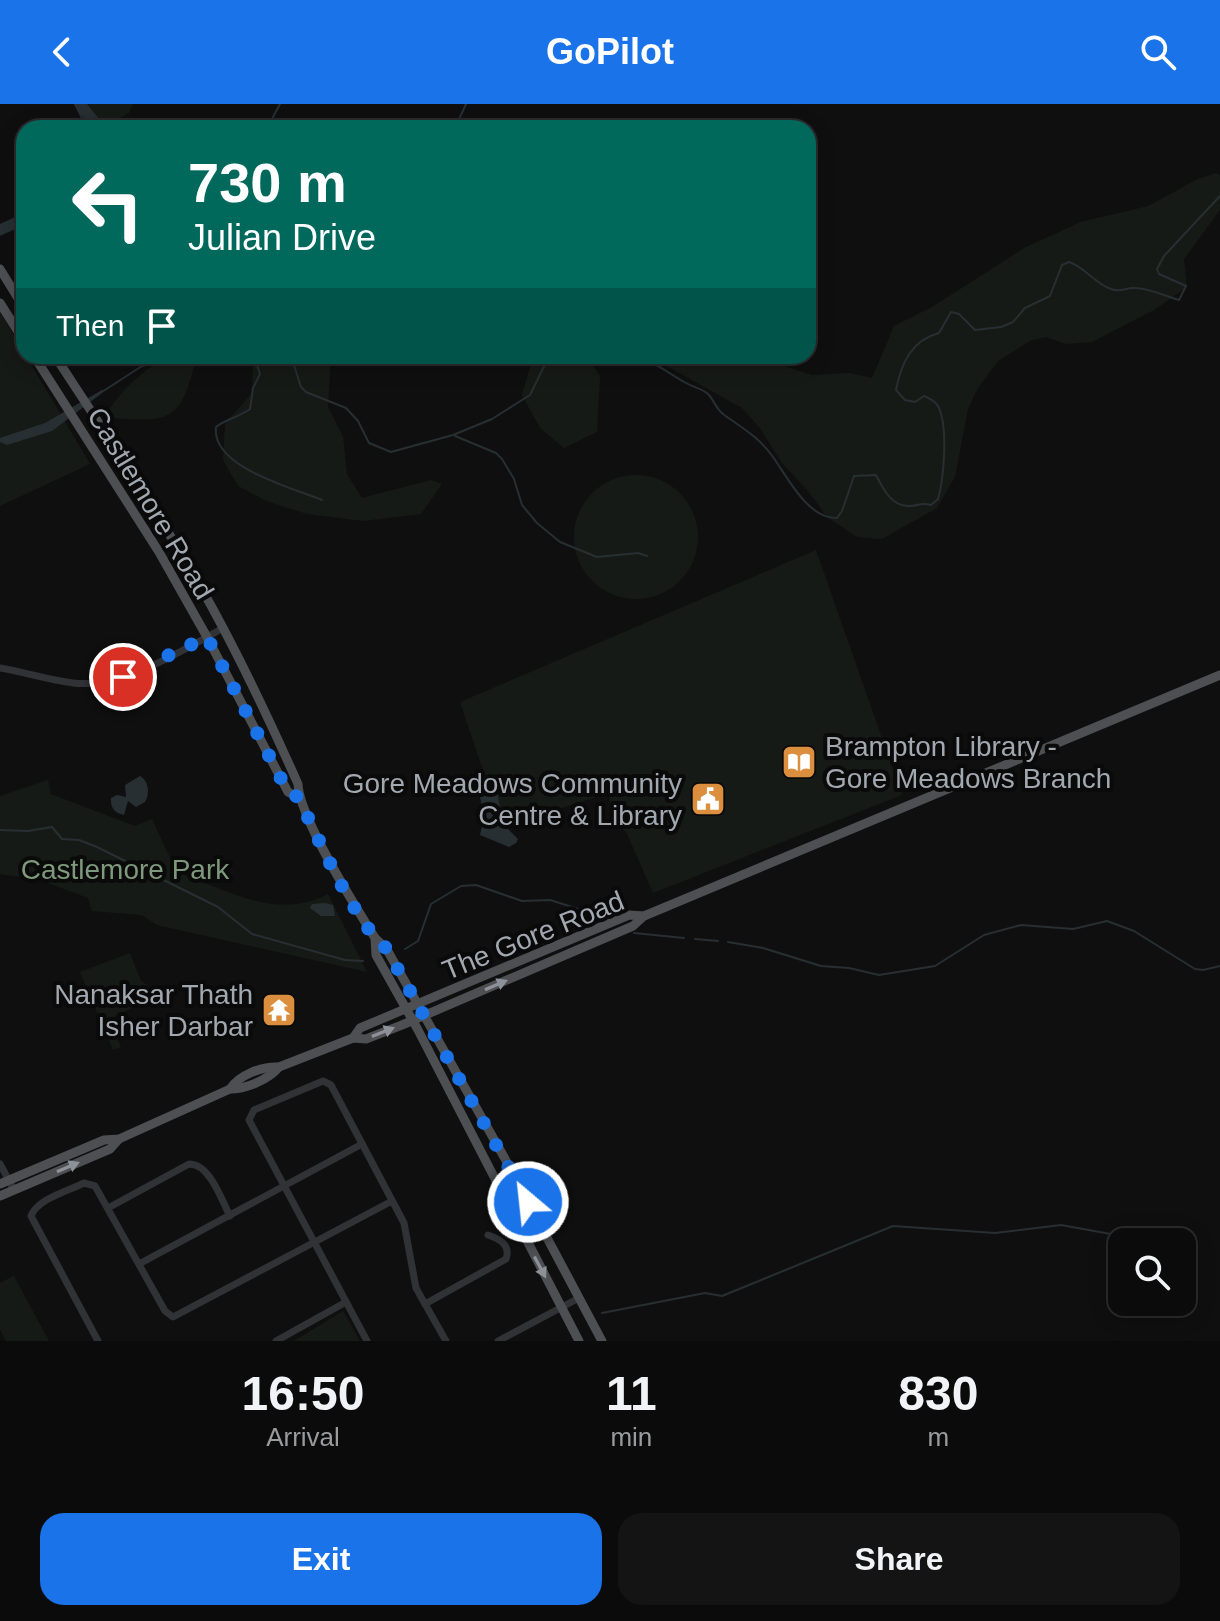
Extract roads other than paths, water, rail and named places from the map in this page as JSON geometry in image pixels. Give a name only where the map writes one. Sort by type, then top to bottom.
[{"type":"main road","points":[[0,269],[16,295]]},
{"type":"main road","points":[[0,303],[16,328]]},
{"type":"main road","name":"Castlemore Road","points":[[39,364],[124,494],[207,637],[288,792],[298,797]]},
{"type":"main road","name":"Castlemore Road","points":[[60,364],[139,485],[223,628],[257,693],[298,784],[298,797],[375,938],[386,948],[424,1015],[602,1341]]},
{"type":"main road","points":[[95,450],[111,440]]},
{"type":"main road","points":[[124,494],[139,485]]},
{"type":"main road","name":"The Gore Road","points":[[4,1182],[104,1140],[119,1139],[230,1089],[240,1089],[272,1075],[279,1067],[353,1038],[366,1039],[424,1015],[633,926],[644,916],[1220,675]]},
{"type":"main road","name":"The Gore Road","points":[[353,1038],[360,1028],[629,915],[644,916]]},
{"type":"main road","points":[[589,932],[594,943]]},
{"type":"main road","name":"Castlemore Road","points":[[375,938],[376,955],[579,1341]]},
{"type":"main road","name":"The Gore Road","points":[[0,1196],[110,1149],[119,1139]]},
{"type":"street","points":[[0,668],[75,684],[99,684],[123,677],[223,628]]},
{"type":"street","points":[[367,1341],[249,1120],[254,1110],[320,1082],[331,1085],[404,1223],[412,1275],[446,1341]]},
{"type":"street","points":[[139,1264],[362,1144]]},
{"type":"street","points":[[0,1164],[4,1182],[14,1190]]},
{"type":"street","points":[[108,1208],[189,1164],[197,1164],[205,1170],[230,1216]]},
{"type":"street","points":[[98,1341],[31,1216],[36,1206],[84,1183],[95,1186],[165,1311],[173,1317],[392,1201]]},
{"type":"street","points":[[425,1304],[506,1259],[504,1243],[488,1235]]},
{"type":"street","points":[[498,1341],[579,1298]]},
{"type":"street","points":[[276,1341],[346,1302]]},
{"type":"waterway","points":[[75,104],[83,120]]},
{"type":"waterway","points":[[80,104],[93,120]]},
{"type":"waterway","points":[[273,120],[280,104]]},
{"type":"waterway","points":[[459,120],[466,104]]},
{"type":"waterway","points":[[654,364],[708,394],[721,412],[762,444],[800,496],[817,512],[837,518],[854,476],[876,475],[888,496],[903,505],[931,505],[938,499],[942,479],[942,417],[931,399],[924,396],[915,402],[905,400],[896,390],[901,371],[915,347],[939,333],[951,312],[959,314],[975,330],[1001,327],[1013,322],[1025,308],[1050,296],[1062,265],[1069,262],[1111,289],[1140,288],[1179,300],[1186,286],[1159,274],[1157,269],[1164,256],[1220,196]]},
{"type":"waterway","points":[[0,230],[16,223]]},
{"type":"waterway","points":[[105,390],[149,364]]},
{"type":"waterway","points":[[257,364],[260,374],[253,388],[250,409],[216,427],[218,441],[226,454],[240,465],[322,500]]},
{"type":"waterway","points":[[294,364],[301,387],[306,392],[346,408],[358,421],[369,443],[391,452],[453,435],[492,419],[530,395],[545,364]]},
{"type":"waterway","points":[[455,436],[496,453],[502,459],[514,479],[522,505],[537,523],[560,542],[597,557],[638,553],[647,556]]},
{"type":"waterway","points":[[0,830],[28,831],[52,827],[62,839],[79,840],[97,847],[218,907],[252,934],[345,960],[363,961]]},
{"type":"waterway","points":[[405,949],[418,941],[431,904],[461,886],[476,885],[522,901],[550,900],[604,917]]},
{"type":"waterway","points":[[728,942],[763,948],[821,966],[879,975],[935,966],[984,935],[1021,925],[1073,929],[1107,921],[1134,931],[1195,969],[1220,966]]},
{"type":"waterway","points":[[634,933],[684,938]]},
{"type":"waterway","points":[[695,939],[718,941]]},
{"type":"waterway","points":[[602,1313],[705,1293],[722,1296],[893,1226],[995,1233],[1061,1225],[1108,1234]]},
{"type":"place","name":"Brampton Library - Gore Meadows Branch","points":[[799,762]]},
{"type":"place","name":"Gore Meadows Community Centre & Library","points":[[708,799]]},
{"type":"place","name":"Nanaksar Thath Isher Darbar","points":[[279,1010]]},
{"type":"park label","name":"Castlemore Park","points":[[125,869]]}]
